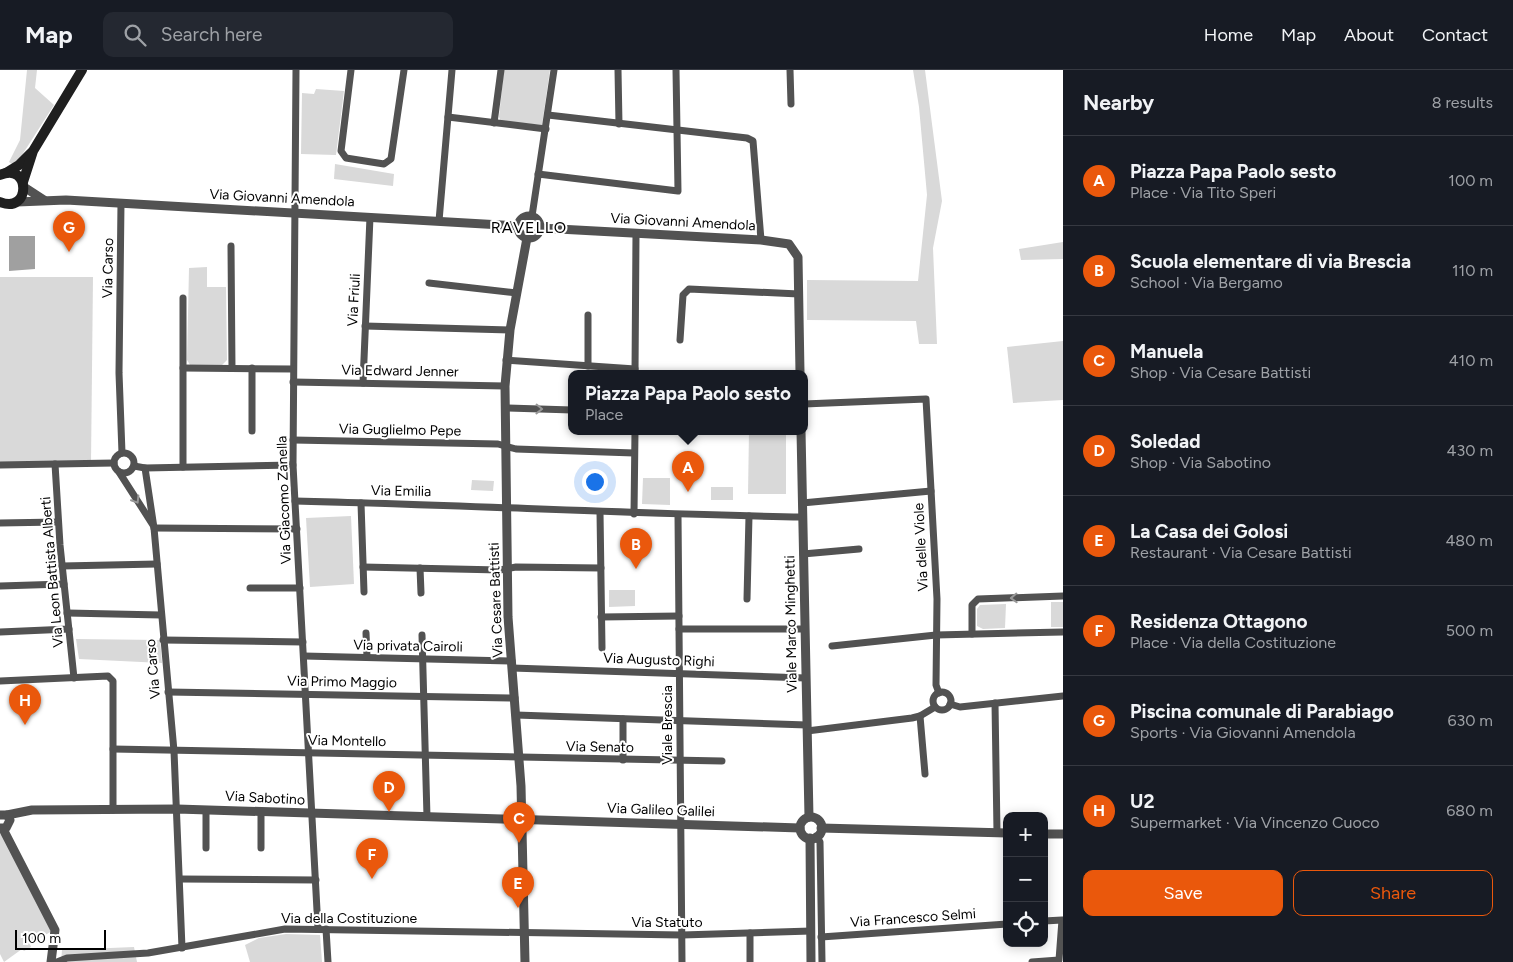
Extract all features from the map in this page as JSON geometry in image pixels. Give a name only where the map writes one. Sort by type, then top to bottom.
[{"type":"main road","points":[[3,174],[19,165],[33,151],[82,70]]},
{"type":"main road","points":[[0,213],[8,203],[22,197],[23,184],[33,151]]},
{"type":"main road","points":[[3,174],[16,174],[23,184]]},
{"type":"street","name":"Via Giacomo Zanella","points":[[296,70],[293,213],[293,465],[316,880],[328,962]]},
{"type":"street","points":[[351,70],[341,151],[346,158],[384,164],[391,159],[404,70]]},
{"type":"street","points":[[439,221],[452,70]]},
{"type":"street","points":[[494,123],[501,70]]},
{"type":"street","points":[[532,216],[554,70]]},
{"type":"street","points":[[618,70],[619,124]]},
{"type":"street","points":[[538,174],[678,192],[676,70]]},
{"type":"street","points":[[790,70],[791,104]]},
{"type":"street","points":[[548,115],[754,140],[760,240]]},
{"type":"street","points":[[448,116],[546,129]]},
{"type":"street","points":[[23,184],[44,200]]},
{"type":"street","name":"Via Giovanni Amendola","points":[[8,203],[44,200],[121,203],[518,226]]},
{"type":"street","name":"Via Carso","points":[[121,203],[119,373],[122,453]]},
{"type":"street","points":[[532,216],[538,221],[540,228],[536,236],[527,238],[520,234],[518,226],[522,218],[532,216]]},
{"type":"street","name":"Via Friuli","points":[[363,383],[370,217]]},
{"type":"street","name":"Via Giovanni Amendola","points":[[540,228],[784,242],[792,247],[798,257],[799,294]]},
{"type":"street","points":[[635,370],[636,234]]},
{"type":"street","name":"Via Cesare Battisti","points":[[526,962],[523,933],[520,758],[512,664],[507,569],[506,360],[527,238]]},
{"type":"street","points":[[231,246],[232,368]]},
{"type":"street","points":[[429,283],[517,294]]},
{"type":"street","points":[[680,340],[683,294],[689,289],[799,294],[800,370]]},
{"type":"street","points":[[182,467],[183,298]]},
{"type":"street","points":[[588,315],[588,366]]},
{"type":"street","points":[[365,326],[510,330]]},
{"type":"street","points":[[506,360],[626,370]]},
{"type":"street","points":[[183,368],[293,369]]},
{"type":"street","points":[[252,368],[252,430]]},
{"type":"street","name":"Via Edward Jenner","points":[[293,382],[506,386]]},
{"type":"street","name":"Via delle Viole","points":[[808,404],[926,399],[931,491],[936,685],[939,693]]},
{"type":"street","points":[[506,408],[568,410]]},
{"type":"street","points":[[634,435],[634,514]]},
{"type":"street","name":"Viale Marco Minghetti","points":[[801,435],[809,817]]},
{"type":"street","name":"Via Guglielmo Pepe","points":[[293,440],[498,444],[516,449],[634,453]]},
{"type":"street","points":[[122,453],[131,456],[134,466],[128,473],[119,472],[114,463],[116,457],[122,453]]},
{"type":"street","points":[[0,465],[114,463]]},
{"type":"street","name":"Via Leon Battista Alberti","points":[[55,464],[58,522],[74,678]]},
{"type":"street","points":[[134,466],[145,468],[293,465]]},
{"type":"street","name":"Via Carso","points":[[145,468],[154,528],[174,751],[182,948]]},
{"type":"street","name":"Via Carso","points":[[119,472],[154,528]]},
{"type":"street","points":[[802,503],[931,491]]},
{"type":"street","name":"Via Emilia","points":[[295,501],[507,507],[634,514],[803,516]]},
{"type":"street","points":[[361,503],[364,592]]},
{"type":"street","points":[[600,512],[602,648]]},
{"type":"street","name":"Viale Brescia","points":[[678,515],[682,962]]},
{"type":"street","points":[[747,599],[749,516]]},
{"type":"street","points":[[0,523],[58,522]]},
{"type":"street","points":[[154,528],[297,529]]},
{"type":"street","points":[[803,554],[859,549]]},
{"type":"street","points":[[62,566],[157,564]]},
{"type":"street","points":[[363,567],[601,568]]},
{"type":"street","points":[[420,568],[421,594]]},
{"type":"street","points":[[0,586],[64,584]]},
{"type":"street","points":[[250,588],[300,588]]},
{"type":"street","points":[[972,634],[972,606],[978,599],[1063,596]]},
{"type":"street","points":[[67,613],[161,615]]},
{"type":"street","points":[[601,617],[679,616]]},
{"type":"street","points":[[679,628],[804,629]]},
{"type":"street","points":[[0,632],[69,629]]},
{"type":"street","points":[[832,646],[936,635],[1063,632]]},
{"type":"street","points":[[366,633],[367,658]]},
{"type":"street","points":[[422,635],[427,817]]},
{"type":"street","points":[[163,640],[303,642]]},
{"type":"street","name":"Via privata Cairoli","points":[[304,656],[422,659],[512,664]]},
{"type":"street","name":"Via Augusto Righi","points":[[512,664],[679,674],[806,678]]},
{"type":"street","points":[[0,681],[108,676],[114,681],[114,810]]},
{"type":"street","name":"Via Primo Maggio","points":[[168,692],[515,698]]},
{"type":"street","points":[[935,707],[933,699],[939,693],[947,694],[950,704]]},
{"type":"street","points":[[950,704],[960,707],[1063,696]]},
{"type":"street","points":[[995,703],[997,832]]},
{"type":"street","points":[[935,707],[942,710],[950,704]]},
{"type":"street","points":[[516,715],[807,728],[920,716],[935,707]]},
{"type":"street","points":[[920,716],[925,774]]},
{"type":"street","points":[[623,719],[623,760]]},
{"type":"street","name":"Via Montello","points":[[114,749],[520,758]]},
{"type":"street","name":"Via Senato","points":[[520,758],[722,762]]},
{"type":"street","name":"Via Sabotino","points":[[3,815],[32,810],[177,808],[522,820]]},
{"type":"street","points":[[206,810],[206,848]]},
{"type":"street","points":[[261,811],[261,848]]},
{"type":"street","points":[[3,815],[9,824],[2,828],[55,930],[51,962]]},
{"type":"street","points":[[821,828],[819,821],[809,817],[803,820],[800,828],[802,834],[813,837],[820,842],[822,962]]},
{"type":"street","name":"Via Galileo Galilei","points":[[522,820],[800,828]]},
{"type":"street","points":[[811,962],[813,837],[821,828],[1003,832]]},
{"type":"street","points":[[1048,834],[1063,834]]},
{"type":"street","points":[[180,879],[316,880]]},
{"type":"street","points":[[1032,962],[1059,960],[1062,920],[1048,921]]},
{"type":"street","name":"Via Francesco Selmi","points":[[821,937],[1003,924]]},
{"type":"street","name":"Via della Costituzione","points":[[57,962],[77,957],[143,954],[285,929],[523,933]]},
{"type":"street","name":"Via Statuto","points":[[523,933],[682,935],[811,932]]},
{"type":"street","points":[[750,933],[750,962]]},
{"type":"shaded area","points":[[27,70],[37,70],[35,88],[54,105],[15,166],[9,162],[20,140]]},
{"type":"shaded area","points":[[504,70],[550,70],[542,125],[501,121],[499,117]]},
{"type":"shaded area","points":[[913,70],[925,70],[942,201],[933,248],[937,344],[919,344],[916,321],[807,320],[807,280],[918,281],[927,195],[919,107]]},
{"type":"shaded area","points":[[316,89],[344,91],[336,155],[301,154],[302,93],[314,94]]},
{"type":"shaded area","points":[[335,164],[394,174],[393,186],[334,179]]},
{"type":"shaded area","points":[[9,236],[35,236],[35,269],[9,271]]},
{"type":"shaded area","points":[[1063,242],[1063,259],[1021,260],[1019,249]]},
{"type":"shaded area","points":[[207,267],[207,287],[226,287],[227,360],[222,365],[190,365],[187,360],[189,268]]},
{"type":"shaded area","points":[[0,277],[93,277],[91,462],[0,462]]},
{"type":"shaded area","points":[[1063,341],[1063,400],[1013,403],[1007,347]]},
{"type":"shaded area","points":[[749,435],[786,435],[786,494],[748,494]]},
{"type":"shaded area","points":[[643,478],[670,478],[670,505],[642,504]]},
{"type":"shaded area","points":[[472,480],[494,481],[493,491],[471,490]]},
{"type":"shaded area","points":[[711,487],[733,487],[733,500],[711,500]]},
{"type":"shaded area","points":[[351,516],[354,584],[310,587],[306,518]]},
{"type":"shaded area","points":[[609,590],[635,590],[635,606],[609,607]]},
{"type":"shaded area","points":[[1051,602],[1063,602],[1063,627],[1051,627]]},
{"type":"shaded area","points":[[1006,604],[1005,628],[983,629],[977,626],[977,609],[980,605]]},
{"type":"shaded area","points":[[76,639],[160,640],[162,663],[79,659]]},
{"type":"shaded area","points":[[0,834],[3,836],[52,931],[30,944],[31,947],[24,951],[22,949],[4,962],[0,954]]},
{"type":"shaded area","points":[[286,934],[320,935],[322,962],[250,962],[245,945],[259,938]]},
{"type":"shaded area","points":[[134,947],[137,962],[61,962],[62,950]]},
{"type":"place","name":"Piscina comunale di Parabiago","points":[[69,252]]},
{"type":"place","name":"Piazza Papa Paolo sesto","points":[[688,492]]},
{"type":"place","name":"Scuola elementare di via Brescia","points":[[636,569]]},
{"type":"place","name":"U2","points":[[25,725]]},
{"type":"place","name":"Soledad","points":[[389,812]]},
{"type":"place","name":"Manuela","points":[[519,843]]},
{"type":"place","name":"Residenza Ottagono","points":[[372,879]]},
{"type":"place","name":"La Casa dei Golosi","points":[[518,908]]},
{"type":"district","name":"RAVELLO","points":[[529,227]]}]
